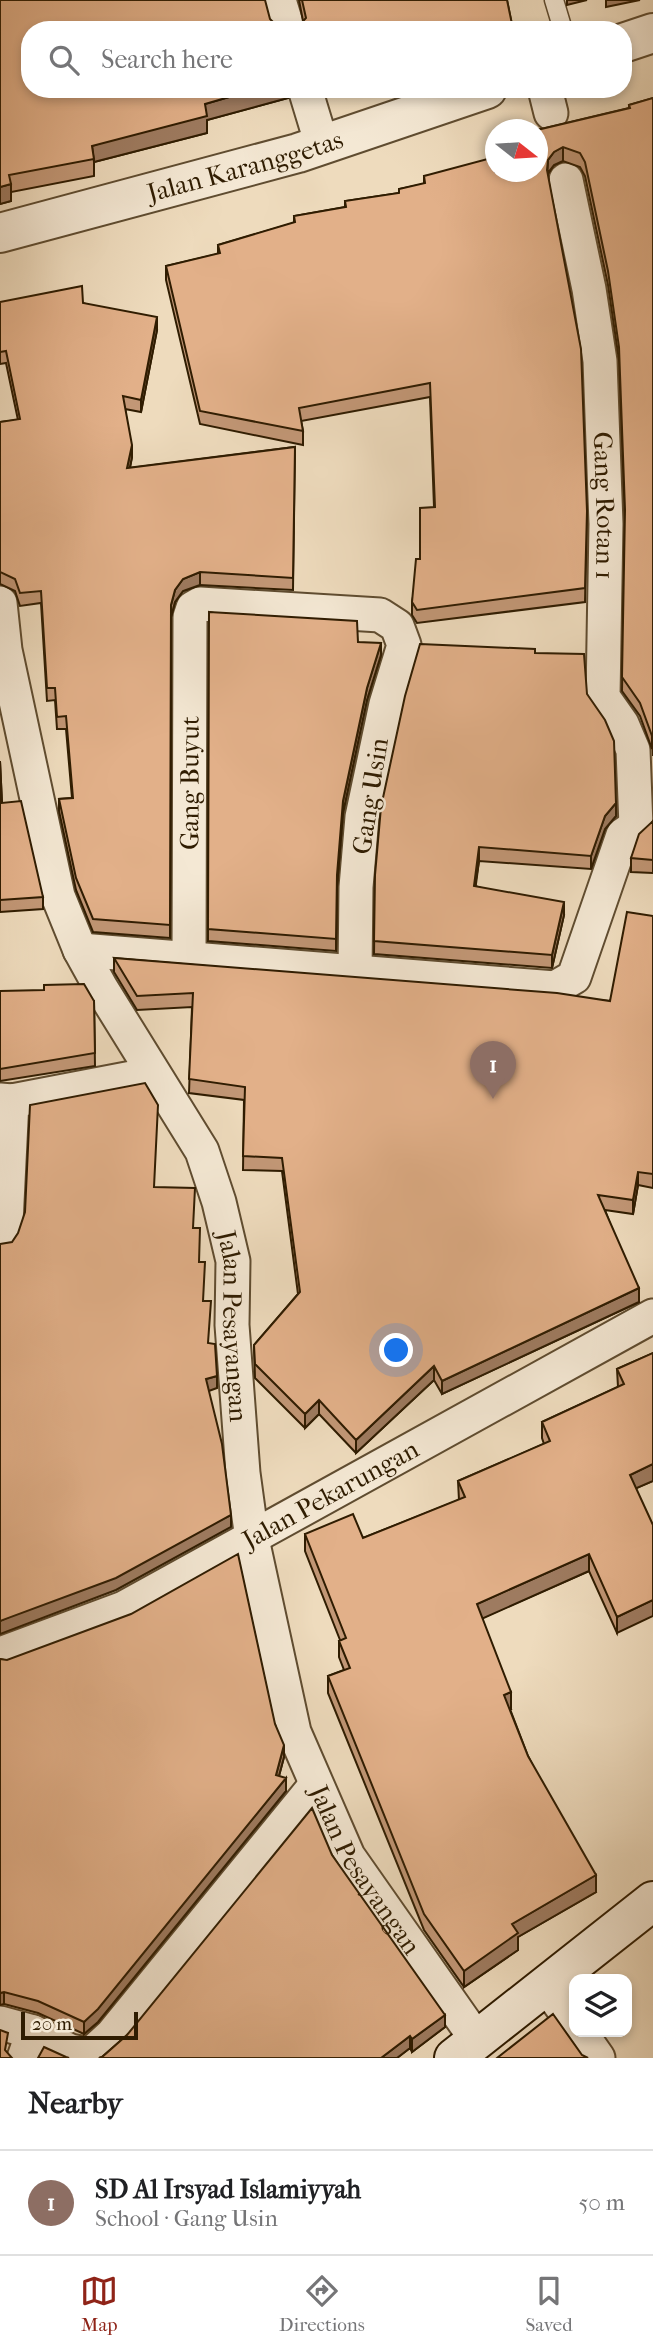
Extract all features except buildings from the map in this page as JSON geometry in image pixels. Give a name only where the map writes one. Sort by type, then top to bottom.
[{"type":"street","points":[[279,0],[285,21]]},
{"type":"street","points":[[632,40],[653,33]]},
{"type":"street","points":[[308,98],[322,145]]},
{"type":"street","name":"Jalan Karanggetas","points":[[0,233],[322,145],[460,98]]},
{"type":"street","name":"Gang Rotan 1","points":[[566,180],[589,289],[600,361],[607,524],[603,697],[622,724],[633,750],[645,828]]},
{"type":"street","name":"Jalan Pesayangan","points":[[0,603],[5,650],[58,896],[80,950],[202,1151],[219,1202],[233,1261],[234,1352],[243,1473],[252,1539],[294,1732],[315,1786],[348,1856],[466,2049]]},
{"type":"street","name":"Gang Usin","points":[[193,608],[200,604],[380,615],[397,626],[402,637],[403,653],[386,704],[362,817],[356,887],[355,971]]},
{"type":"street","name":"Gang Buyut","points":[[189,958],[190,617],[193,608]]},
{"type":"street","points":[[80,950],[551,989],[561,987],[574,977],[623,835],[645,828]]},
{"type":"street","points":[[0,1239],[6,1223],[6,1101],[153,1074]]},
{"type":"street","name":"Jalan Pekarungan","points":[[0,1654],[124,1608],[653,1317]]},
{"type":"street","points":[[0,2023],[29,2045],[90,2055],[112,2035],[315,1786]]},
{"type":"street","points":[[466,2049],[653,1901]]},
{"type":"street","points":[[547,1986],[569,2017]]},
{"type":"street","points":[[583,2037],[598,2058]]},
{"type":"lane","points":[[554,0],[561,21]]},
{"type":"place","name":"SD Al Irsyad Islamiyyah","points":[[493,1099]]}]
